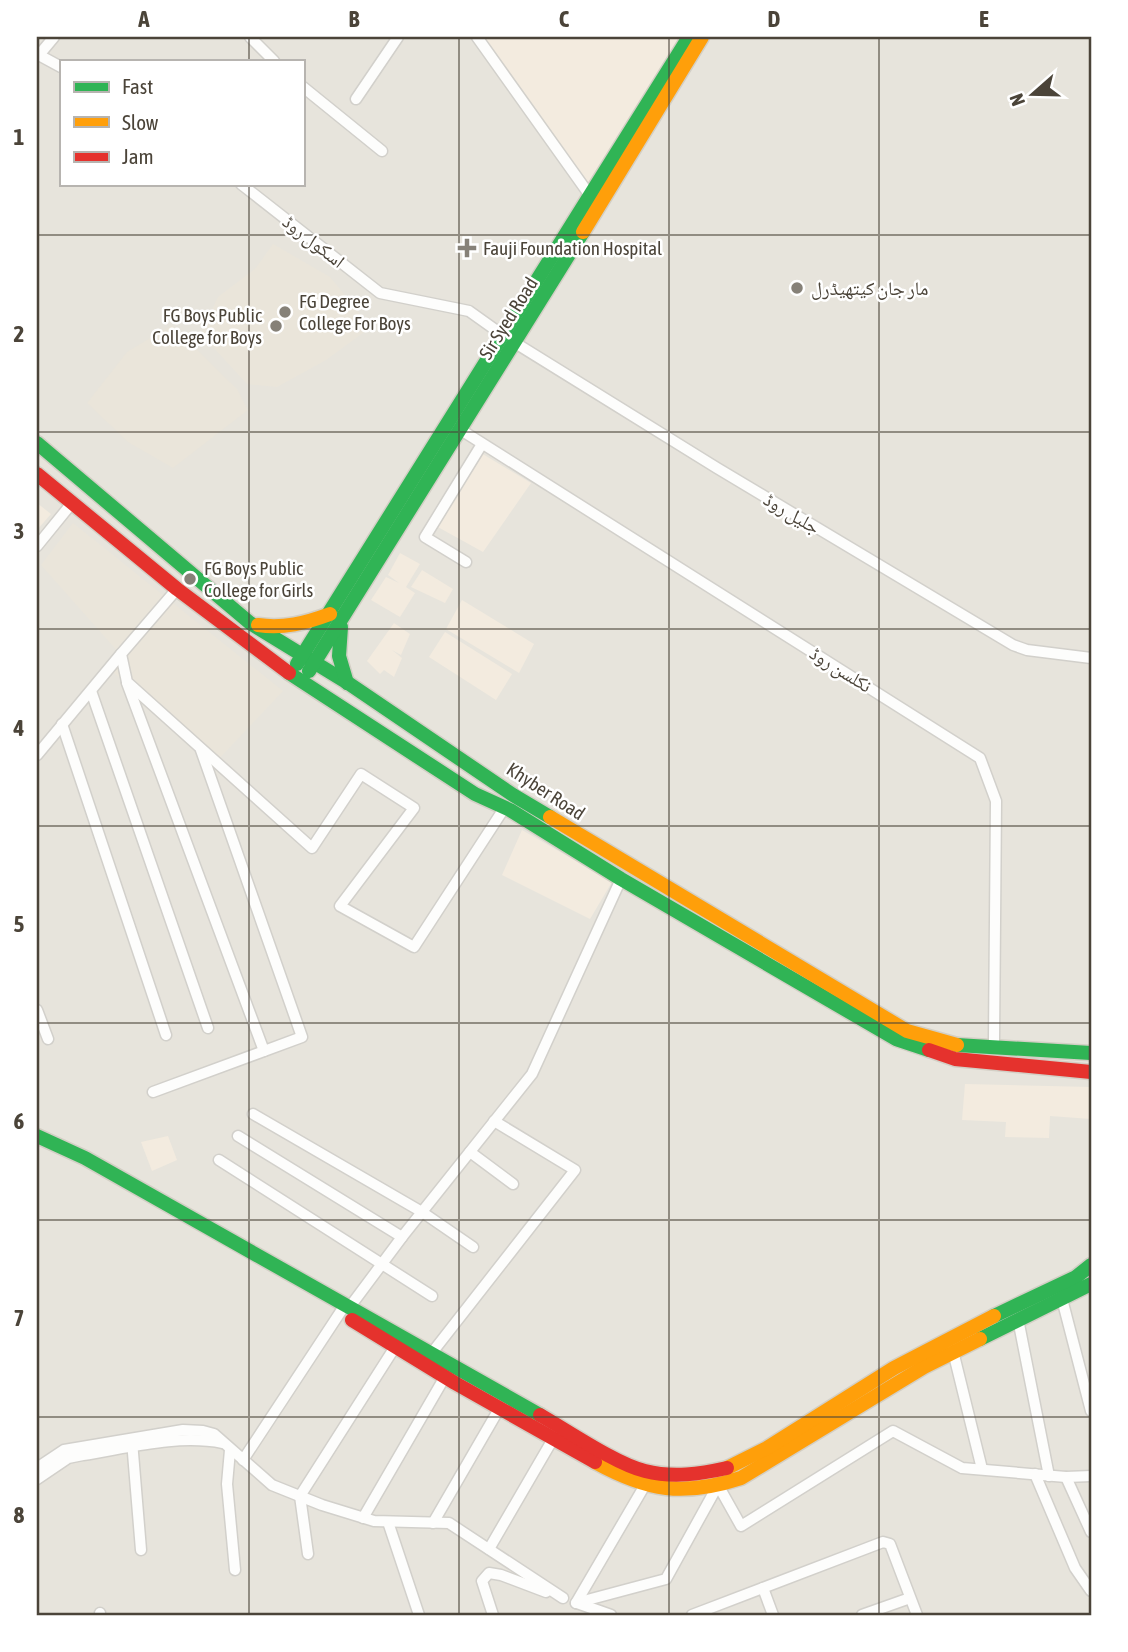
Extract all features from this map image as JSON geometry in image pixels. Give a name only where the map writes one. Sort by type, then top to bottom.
[{"type":"main road","name":"Sir Syed Road","points":[[337,616],[461,430],[591,197],[689,37]]},
{"type":"main road","name":"Sir Syed Road","points":[[337,616],[702,37]]},
{"type":"main road","name":"Khyber Road","points":[[37,443],[250,623],[310,659],[513,795],[907,1031],[956,1045],[1091,1053]]},
{"type":"main road","name":"Khyber Road","points":[[37,474],[177,589],[295,678],[475,794],[505,807],[896,1039],[955,1059],[1091,1072]]},
{"type":"main road","points":[[250,623],[270,628],[337,616]]},
{"type":"main road","points":[[295,678],[337,616]]},
{"type":"main road","points":[[337,616],[339,666],[348,684]]},
{"type":"main road","points":[[37,1136],[85,1158],[623,1462],[655,1473],[690,1474],[738,1463],[818,1417],[894,1368],[1018,1319],[1091,1284]]},
{"type":"main road","points":[[343,1306],[395,1347],[553,1439],[621,1476],[645,1485],[679,1489],[718,1485],[756,1470],[924,1367],[952,1345],[1076,1277],[1091,1265]]},
{"type":"street","points":[[54,37],[38,55],[60,66]]},
{"type":"street","points":[[250,37],[273,60]]},
{"type":"street","points":[[356,99],[398,37]]},
{"type":"street","points":[[477,37],[591,197]]},
{"type":"street","points":[[304,88],[382,152]]},
{"type":"street","name":"اسکول روڈ","points":[[244,186],[380,293],[470,311],[509,340]]},
{"type":"street","name":"جلیل روڈ","points":[[509,340],[1013,645],[1027,650],[1091,658]]},
{"type":"street","name":"نکلسن روڈ","points":[[461,430],[980,758],[996,801],[994,1040]]},
{"type":"street","points":[[466,562],[425,537],[482,444]]},
{"type":"street","points":[[37,546],[72,503]]},
{"type":"street","points":[[37,755],[177,589]]},
{"type":"street","points":[[121,654],[127,682],[264,1051]]},
{"type":"street","points":[[127,682],[312,848],[361,774],[414,808],[340,906],[414,947],[505,807]]},
{"type":"street","points":[[90,691],[208,1028]]},
{"type":"street","points":[[62,724],[166,1035]]},
{"type":"street","points":[[153,1092],[302,1037],[200,748]]},
{"type":"street","points":[[243,1460],[343,1306],[382,1264],[532,1074],[621,878]]},
{"type":"street","points":[[37,1010],[48,1039]]},
{"type":"street","points":[[253,1114],[422,1212],[472,1247]]},
{"type":"street","points":[[431,1354],[575,1170],[494,1121]]},
{"type":"street","points":[[238,1136],[402,1237]]},
{"type":"street","points":[[470,1152],[513,1184]]},
{"type":"street","points":[[219,1160],[432,1296]]},
{"type":"street","points":[[1062,1299],[1091,1411]]},
{"type":"street","points":[[1018,1319],[1049,1476]]},
{"type":"street","points":[[952,1345],[982,1469]]},
{"type":"street","points":[[308,1554],[300,1496],[395,1347]]},
{"type":"street","points":[[363,1518],[446,1375]]},
{"type":"street","points":[[433,1523],[499,1409]]},
{"type":"street","points":[[37,1479],[68,1458],[193,1430],[214,1434],[272,1485],[374,1521],[449,1523],[563,1598]]},
{"type":"street","points":[[718,1485],[741,1526],[893,1430],[962,1468],[1066,1477],[1091,1475]]},
{"type":"street","points":[[489,1549],[553,1439]]},
{"type":"street","points":[[37,1468],[64,1450],[133,1444]]},
{"type":"street","points":[[133,1444],[141,1550]]},
{"type":"street","points":[[228,1447],[227,1484],[235,1570]]},
{"type":"street","points":[[1035,1474],[1075,1568],[1091,1591]]},
{"type":"street","points":[[1066,1477],[1091,1532]]},
{"type":"street","points":[[576,1603],[645,1485]]},
{"type":"street","points":[[576,1603],[666,1579],[718,1485]]},
{"type":"street","points":[[388,1522],[419,1615]]},
{"type":"street","points":[[692,1615],[883,1542],[890,1544],[917,1615]]},
{"type":"street","points":[[493,1615],[482,1581],[489,1573],[611,1615]]},
{"type":"street","points":[[763,1588],[773,1615]]},
{"type":"street","points":[[862,1615],[910,1598]]},
{"type":"shaded area","points":[[37,37],[1091,37],[1091,1615],[37,1615]]},
{"type":"shaded area","points":[[480,37],[689,37],[591,197]]},
{"type":"shaded area","name":"FG Degree College For Boys","points":[[273,244],[330,277],[371,327],[326,360],[277,387],[247,384],[201,334],[218,297],[256,268]]},
{"type":"shaded area","points":[[172,325],[237,389],[248,410],[173,468],[128,442],[87,403],[127,352]]},
{"type":"shaded area","points":[[481,453],[531,483],[483,552],[436,526]]},
{"type":"shaded area","points":[[37,503],[51,514],[37,530]]},
{"type":"shaded area","points":[[73,523],[283,691],[215,763],[112,671],[120,654],[41,565]]},
{"type":"shaded area","points":[[400,553],[420,564],[406,587],[415,593],[400,617],[371,600],[386,577],[399,583],[388,575]]},
{"type":"shaded area","points":[[422,570],[453,589],[445,603],[411,587]]},
{"type":"shaded area","points":[[462,600],[534,644],[519,673],[446,629]]},
{"type":"shaded area","points":[[394,623],[410,634],[401,655],[392,650],[402,658],[394,677],[384,670],[380,674],[367,661]]},
{"type":"shaded area","points":[[445,632],[512,674],[496,700],[429,657]]},
{"type":"shaded area","points":[[522,830],[612,882],[590,919],[502,875]]},
{"type":"shaded area","points":[[965,1084],[1091,1087],[1091,1119],[1050,1116],[1049,1138],[1005,1137],[1006,1122],[962,1120]]},
{"type":"shaded area","points":[[168,1136],[177,1160],[152,1171],[141,1142]]},
{"type":"traffic: fast","points":[[297,664],[689,37]]},
{"type":"traffic: fast","points":[[309,671],[583,232]]},
{"type":"traffic: fast","points":[[37,443],[250,623],[348,683],[513,795],[550,817]]},
{"type":"traffic: fast","points":[[341,627],[339,656],[347,683]]},
{"type":"traffic: fast","points":[[289,673],[475,794],[510,810],[621,879],[896,1039],[929,1050]]},
{"type":"traffic: fast","points":[[957,1045],[1091,1053]]},
{"type":"traffic: fast","points":[[37,1136],[85,1158],[540,1415]]},
{"type":"traffic: fast","points":[[994,1316],[1076,1277],[1091,1265]]},
{"type":"traffic: fast","points":[[980,1339],[1091,1284]]},
{"type":"traffic: slow","points":[[583,232],[702,37]]},
{"type":"traffic: slow","points":[[258,625],[294,624],[330,614]]},
{"type":"traffic: slow","points":[[550,817],[907,1031],[957,1045]]},
{"type":"traffic: slow","points":[[727,1468],[767,1448],[894,1368],[994,1316]]},
{"type":"traffic: slow","points":[[595,1462],[632,1479],[666,1488],[701,1488],[741,1478],[924,1367],[980,1339]]},
{"type":"traffic: jam","points":[[37,474],[177,589],[289,673]]},
{"type":"traffic: jam","points":[[929,1050],[955,1059],[1091,1072]]},
{"type":"traffic: jam","points":[[352,1320],[455,1383],[595,1462]]},
{"type":"traffic: jam","points":[[540,1415],[606,1454],[645,1471],[686,1474],[727,1468]]},
{"type":"place","name":"Fauji Foundation Hospital","points":[[467,248]]},
{"type":"place","name":"مار جان کیتھیڈرل","points":[[797,288]]},
{"type":"place","name":"FG Degree College For Boys","points":[[285,312]]},
{"type":"place","name":"FG Boys Public College for Boys","points":[[276,326]]},
{"type":"place","name":"FG Boys Public College for Girls","points":[[190,579]]}]
